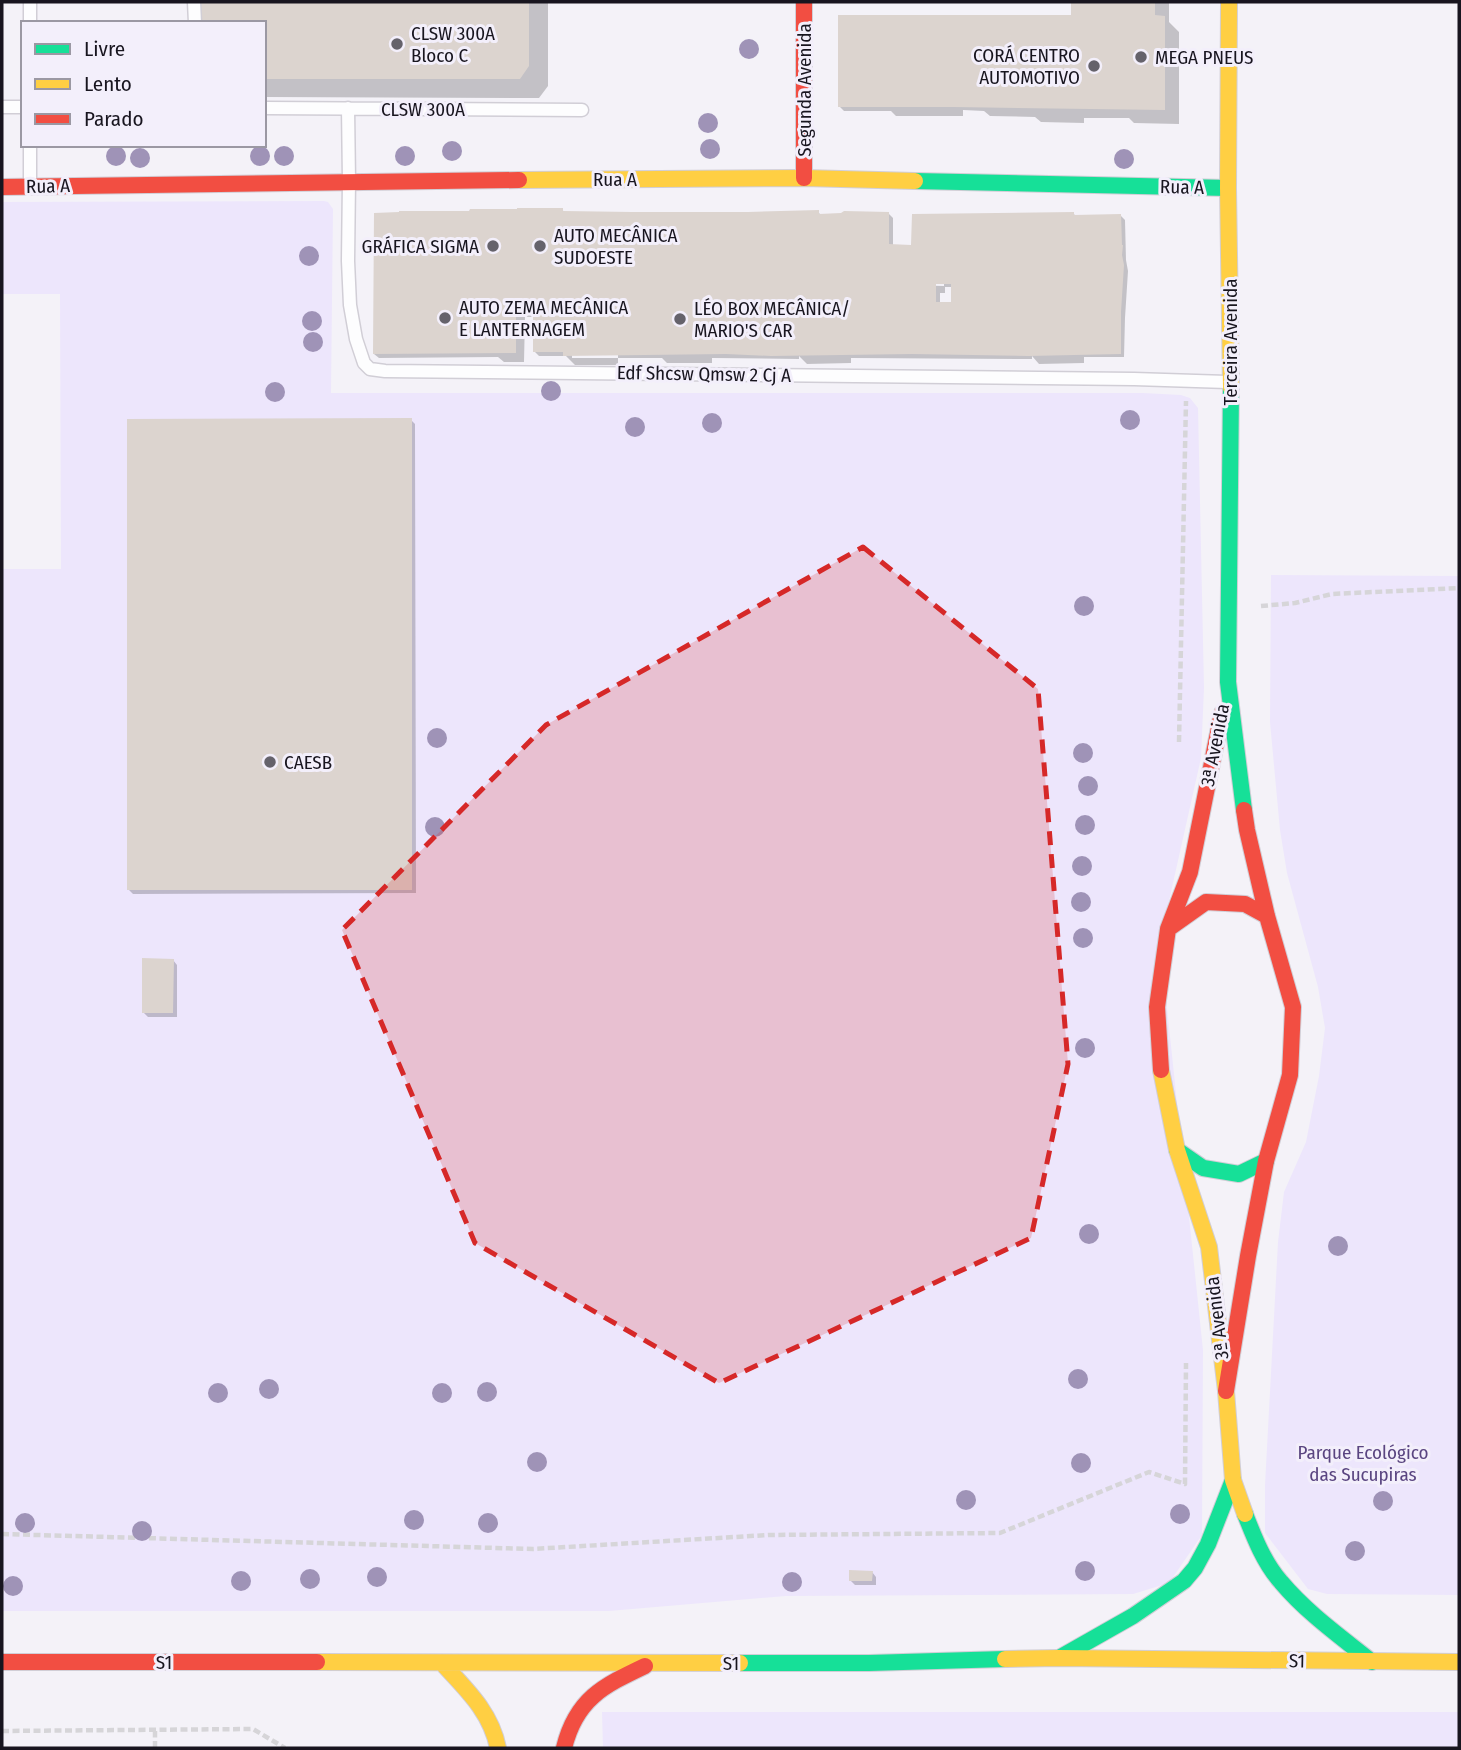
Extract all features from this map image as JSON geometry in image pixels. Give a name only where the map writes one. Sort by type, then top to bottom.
[{"type":"main road","name":"Segunda Avenida","points":[[804,2],[804,178]]},
{"type":"main road","name":"Terceira Avenida","points":[[1228,682],[1231,382],[1229,2]]},
{"type":"main road","name":"Rua A","points":[[2,187],[349,181],[804,178],[1228,188]]},
{"type":"main road","name":"3ª Avenida","points":[[1226,1391],[1266,1161],[1290,1074],[1293,1007],[1267,916],[1247,830],[1228,682]]},
{"type":"main road","name":"3ª Avenida","points":[[1226,1391],[1209,1247],[1177,1150],[1162,1077],[1157,1007],[1168,929],[1189,872],[1228,682]]},
{"type":"main road","points":[[1168,929],[1206,901],[1245,904],[1267,916]]},
{"type":"main road","points":[[1177,1150],[1203,1168],[1240,1174],[1266,1161]]},
{"type":"main road","points":[[1226,1391],[1233,1480],[1263,1555],[1280,1580],[1311,1612],[1372,1662]]},
{"type":"main road","points":[[1059,1658],[1134,1617],[1187,1578],[1200,1559],[1216,1525],[1233,1480]]},
{"type":"main road","name":"S1","points":[[2,1662],[869,1663],[1059,1658],[1459,1662]]},
{"type":"main road","points":[[442,1663],[488,1716],[498,1748]]},
{"type":"main road","points":[[565,1748],[573,1718],[590,1698],[612,1681],[654,1663]]},
{"type":"lane","points":[[30,2],[30,21]]},
{"type":"lane","points":[[194,2],[195,21]]},
{"type":"lane","points":[[2,107],[21,107]]},
{"type":"lane","name":"CLSW 300A","points":[[266,108],[582,110]]},
{"type":"lane","points":[[348,108],[349,181]]},
{"type":"lane","points":[[30,147],[30,187]]},
{"type":"lane","name":"Edf Shcsw Qmsw 2 Cj A","points":[[349,181],[350,305],[356,339],[364,363],[370,369],[1231,382]]},
{"type":"path","points":[[1229,609],[1295,603],[1332,594],[1459,588]]},
{"type":"path","points":[[2,1534],[533,1549],[768,1535],[1000,1533],[1149,1472],[1185,1484]]},
{"type":"path","points":[[2,1731],[253,1730],[285,1748]]},
{"type":"path","points":[[155,1731],[155,1748]]},
{"type":"highlighted area","points":[[863,547],[1038,689],[1068,1064],[1031,1238],[719,1383],[475,1243],[342,930],[546,725]]},
{"type":"green space","points":[[324,201],[333,209],[331,393],[1143,393],[1181,395],[1190,398],[1198,408],[1204,688],[1201,758],[1160,941],[1203,1350],[1202,1535],[1169,1583],[1133,1594],[786,1596],[609,1611],[2,1611],[2,569],[61,569],[60,294],[2,294],[2,202]]},
{"type":"green space","name":"Parque Ecológico das Sucupiras","points":[[1271,575],[1459,576],[1459,1595],[1327,1594],[1308,1589],[1265,1533],[1265,1485],[1278,1242],[1284,1192],[1306,1142],[1325,1028],[1318,987],[1287,873],[1280,830],[1270,722]]},
{"type":"green space","points":[[602,1712],[1459,1712],[1459,1748],[603,1748]]},
{"type":"building","name":"CLSW 300A Bloco C","points":[[200,2],[529,2],[529,66],[520,79],[266,79],[266,21],[200,21]]},
{"type":"building","points":[[1071,2],[1155,2],[1155,15],[1165,16],[1165,110],[838,107],[838,15],[1071,15]]},
{"type":"building","points":[[563,208],[563,211],[632,212],[819,210],[819,214],[844,211],[889,212],[889,244],[911,245],[912,214],[1121,214],[1124,265],[1121,354],[563,356],[563,352],[533,352],[533,314],[516,314],[516,353],[373,354],[374,213]],"holes":[[[936,284],[951,284],[951,302],[936,302]]]},
{"type":"building","name":"CAESB","points":[[412,418],[412,890],[127,890],[127,419]]},
{"type":"building","points":[[142,958],[174,959],[173,1013],[142,1013]]},
{"type":"building","points":[[849,1570],[873,1571],[872,1581],[849,1581]]},
{"type":"traffic: fast","points":[[915,181],[1228,188]]},
{"type":"traffic: fast","points":[[1231,388],[1228,682],[1244,810]]},
{"type":"traffic: fast","points":[[1177,1150],[1203,1168],[1239,1174],[1266,1161]]},
{"type":"traffic: fast","points":[[1059,1658],[1133,1616],[1184,1581],[1195,1568],[1208,1544],[1233,1480]]},
{"type":"traffic: fast","points":[[1245,1514],[1256,1541],[1281,1582],[1313,1614],[1372,1662]]},
{"type":"traffic: fast","points":[[740,1663],[1005,1659]]},
{"type":"traffic: slow","points":[[1229,2],[1231,388]]},
{"type":"traffic: slow","points":[[519,180],[804,178],[915,181]]},
{"type":"traffic: slow","points":[[1161,1070],[1177,1150],[1209,1247],[1226,1391],[1233,1480],[1245,1514]]},
{"type":"traffic: slow","points":[[1005,1659],[1459,1662]]},
{"type":"traffic: slow","points":[[317,1662],[740,1663]]},
{"type":"traffic: slow","points":[[442,1663],[484,1712],[498,1748]]},
{"type":"traffic: jam","points":[[804,2],[804,178]]},
{"type":"traffic: jam","points":[[2,187],[519,180]]},
{"type":"traffic: jam","points":[[1161,1070],[1157,1007],[1168,929],[1190,872],[1222,713]]},
{"type":"traffic: jam","points":[[1226,1391],[1266,1161],[1290,1075],[1293,1007],[1267,916],[1244,810]]},
{"type":"traffic: jam","points":[[1168,929],[1206,902],[1245,904],[1267,916]]},
{"type":"traffic: jam","points":[[2,1662],[317,1662]]},
{"type":"traffic: jam","points":[[564,1748],[576,1717],[593,1696],[616,1680],[645,1666]]},
{"type":"place","name":"CLSW 300A Bloco C","points":[[397,44]]},
{"type":"place","name":"MEGA PNEUS","points":[[1141,57]]},
{"type":"place","name":"CORÁ CENTRO AUTOMOTIVO","points":[[1094,66]]},
{"type":"place","name":"GRÁFICA SIGMA","points":[[493,246]]},
{"type":"place","name":"AUTO MECÂNICA SUDOESTE","points":[[540,246]]},
{"type":"place","name":"AUTO ZEMA MECÂNICA E LANTERNAGEM","points":[[445,318]]},
{"type":"place","name":"LÉO BOX MECÂNICA/ MARIO'S CAR","points":[[680,319]]},
{"type":"place","name":"CAESB","points":[[270,762]]}]
